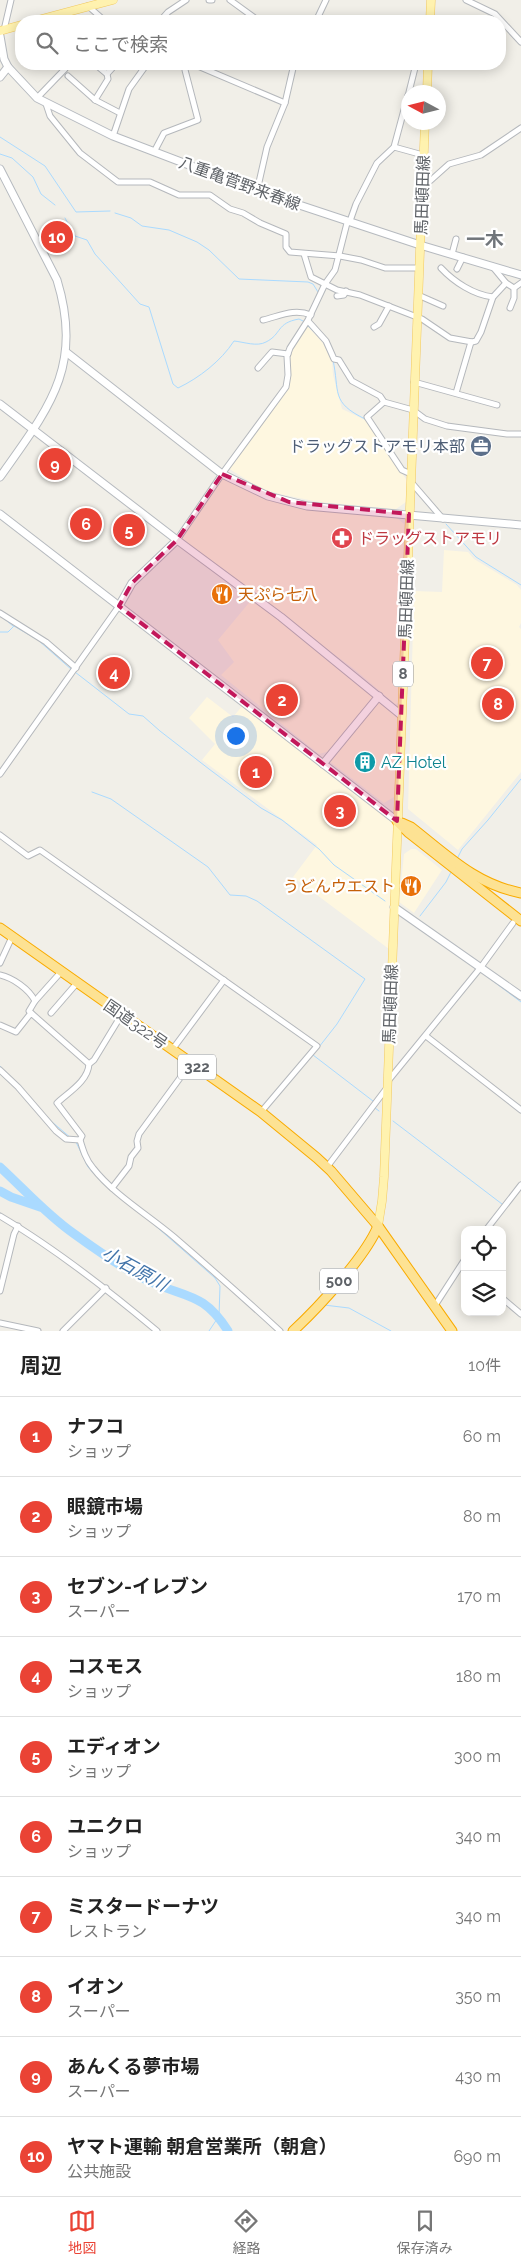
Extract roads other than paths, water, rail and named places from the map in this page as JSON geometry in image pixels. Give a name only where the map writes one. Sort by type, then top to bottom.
[{"type":"highway","points":[[397,821],[411,827],[475,877],[488,884],[521,893]]},
{"type":"highway","points":[[397,821],[417,840],[517,922]]},
{"type":"highway","name":"国道322号","points":[[0,928],[261,1112],[327,1167],[378,1226]]},
{"type":"highway","name":"322","points":[[378,1226],[452,1331]]},
{"type":"highway","name":"500","points":[[293,1331],[310,1316],[360,1255],[378,1226]]},
{"type":"main road","points":[[56,15],[113,0]]},
{"type":"main road","points":[[430,15],[431,0]]},
{"type":"main road","points":[[1,32],[15,27]]},
{"type":"main road","points":[[427,85],[428,70]]},
{"type":"main road","name":"馬田頓田線","points":[[378,1226],[382,1201],[387,1085],[424,130]]},
{"type":"street","points":[[1,32],[11,0]]},
{"type":"street","points":[[165,15],[186,0]]},
{"type":"street","points":[[230,0],[251,15]]},
{"type":"street","points":[[319,15],[326,0]]},
{"type":"street","points":[[466,0],[496,15]]},
{"type":"street","points":[[88,6],[98,15]]},
{"type":"street","points":[[506,26],[521,42]]},
{"type":"street","name":"八重亀菅野来春線","points":[[1,32],[4,59],[8,67],[37,98],[113,136],[257,191],[420,245],[521,275]]},
{"type":"street","points":[[0,77],[8,67]]},
{"type":"street","points":[[37,98],[64,70]]},
{"type":"street","points":[[102,70],[107,74]]},
{"type":"street","points":[[95,100],[107,83],[107,74],[111,70]]},
{"type":"street","points":[[113,136],[129,89],[143,70]]},
{"type":"street","points":[[154,152],[164,133],[198,120],[185,70]]},
{"type":"street","points":[[208,70],[285,103]]},
{"type":"street","points":[[257,191],[267,147],[285,103],[293,70]]},
{"type":"street","points":[[411,85],[415,70]]},
{"type":"street","points":[[68,76],[95,100],[120,113]]},
{"type":"street","points":[[46,104],[50,116],[80,153],[114,180],[123,183],[150,182],[179,195],[200,194],[213,196],[230,209],[243,213],[260,223],[286,234],[287,250],[304,254],[340,256],[361,260],[385,268],[419,268]]},
{"type":"street","points":[[0,774],[119,606],[132,583],[177,540],[222,474],[286,387],[288,354],[325,284],[331,278],[340,256],[348,222],[356,204],[377,163],[394,147],[401,122]]},
{"type":"street","points":[[422,183],[438,176],[449,164],[481,155],[521,128]]},
{"type":"street","points":[[394,147],[423,154]]},
{"type":"street","points":[[0,169],[58,280],[65,309],[66,352],[56,392],[48,409],[0,477]]},
{"type":"street","points":[[452,254],[456,239]]},
{"type":"street","points":[[304,254],[311,277],[325,284],[416,317],[450,338],[471,342],[476,341],[481,332],[493,297],[506,284]]},
{"type":"street","points":[[457,269],[463,257]]},
{"type":"street","points":[[492,266],[506,284],[514,288]]},
{"type":"street","points":[[442,268],[459,283],[482,295],[493,297]]},
{"type":"street","points":[[514,288],[521,283]]},
{"type":"street","points":[[510,308],[514,298],[514,288]]},
{"type":"street","points":[[337,296],[344,295],[346,291]]},
{"type":"street","points":[[417,295],[443,306]]},
{"type":"street","points":[[374,327],[382,320],[389,306]]},
{"type":"street","points":[[263,320],[295,312],[310,315]]},
{"type":"street","points":[[306,323],[326,341],[334,359],[339,360],[352,381],[380,396],[384,402],[413,410],[426,419],[447,426],[507,434],[521,434]]},
{"type":"street","points":[[456,393],[471,342]]},
{"type":"street","points":[[66,352],[222,474],[252,490],[307,506],[409,514],[443,520],[521,525]]},
{"type":"street","points":[[258,368],[272,352],[288,354]]},
{"type":"street","points":[[414,381],[497,406]]},
{"type":"street","points":[[384,402],[367,417],[402,470],[443,520]]},
{"type":"street","points":[[0,404],[281,617],[401,715]]},
{"type":"street","points":[[0,514],[397,821]]},
{"type":"street","points":[[0,613],[46,642],[74,670]]},
{"type":"street","points":[[322,764],[379,696]]},
{"type":"street","points":[[0,835],[28,856],[40,850],[317,1046],[261,1112]]},
{"type":"street","points":[[394,907],[521,996]]},
{"type":"street","points":[[327,1167],[387,1085],[517,922]]},
{"type":"street","points":[[0,963],[12,937]]},
{"type":"street","points":[[61,972],[34,1001],[29,1012],[89,1064]]},
{"type":"street","points":[[0,975],[12,980],[24,989],[34,1001]]},
{"type":"street","points":[[172,1050],[224,980]]},
{"type":"street","points":[[51,1013],[77,983]]},
{"type":"street","points":[[0,1025],[16,1032],[31,1013]]},
{"type":"street","points":[[0,1070],[18,1087],[56,1131],[66,1139],[76,1140],[82,1136],[58,1103],[85,1078],[89,1064],[94,1060],[122,1014]]},
{"type":"street","points":[[426,1036],[521,1110]]},
{"type":"street","points":[[112,1188],[129,1166],[131,1157],[138,1148],[139,1134],[192,1063]]},
{"type":"street","points":[[76,1140],[93,1169],[112,1188],[147,1214],[199,1258],[280,1331]]},
{"type":"street","points":[[489,1226],[521,1185]]},
{"type":"street","points":[[0,1216],[18,1226],[106,1288],[157,1331]]},
{"type":"street","points":[[0,1291],[14,1234],[18,1226]]},
{"type":"street","points":[[434,1307],[461,1267]]},
{"type":"street","points":[[63,1331],[106,1288]]},
{"type":"street","points":[[506,1301],[521,1314]]},
{"type":"street","points":[[0,1323],[38,1331]]},
{"type":"waterway","points":[[0,137],[45,166],[76,212],[110,211]]},
{"type":"waterway","points":[[0,154],[12,158],[33,177],[41,194],[55,205]]},
{"type":"waterway","points":[[115,213],[131,218],[142,226],[169,230],[197,242],[209,250],[239,279],[308,282],[313,284],[318,292]]},
{"type":"waterway","points":[[65,218],[75,236],[87,240],[95,254],[140,304],[149,307],[173,384],[178,388],[209,368],[234,341],[255,344],[266,342],[275,336],[286,323],[299,319],[303,321]]},
{"type":"waterway","points":[[306,324],[319,337]]},
{"type":"waterway","points":[[333,360],[338,395],[341,401],[346,407],[365,419]]},
{"type":"waterway","points":[[446,524],[476,557],[521,585]]},
{"type":"waterway","points":[[1,616],[13,626]]},
{"type":"waterway","points":[[0,632],[8,632],[14,626],[38,640],[72,670]]},
{"type":"waterway","points":[[75,672],[129,714],[143,716],[261,808],[282,820],[319,849],[334,865],[385,901]]},
{"type":"waterway","points":[[457,859],[462,849],[521,779]]},
{"type":"waterway","points":[[92,792],[111,799],[208,867],[230,895],[246,896],[257,901],[365,979],[337,1024],[319,1047]]},
{"type":"waterway","points":[[420,916],[446,882],[451,872]]},
{"type":"waterway","points":[[481,972],[521,1002]]},
{"type":"waterway","points":[[313,1055],[373,1101]]},
{"type":"waterway","points":[[0,1066],[52,1122],[71,1138]]},
{"type":"waterway","points":[[375,1108],[379,1111]]},
{"type":"waterway","points":[[393,1121],[502,1204]]},
{"type":"waterway","points":[[76,1142],[88,1167],[97,1177]]},
{"type":"waterway","name":"小石原川","points":[[0,1167],[63,1226],[131,1272],[203,1303],[228,1331]]},
{"type":"waterway","name":"小石原川","points":[[0,1191],[40,1207]]},
{"type":"waterway","points":[[150,1221],[215,1278],[220,1286],[219,1316],[209,1331]]},
{"type":"waterway","points":[[324,1305],[349,1308],[391,1331]]},
{"type":"place","name":"ヤマト運輸 朝倉営業所（朝倉）","points":[[57,237]]},
{"type":"place","name":"ドラッグストアモリ本部","points":[[481,446]]},
{"type":"place","name":"あんくる夢市場","points":[[55,464]]},
{"type":"place","name":"ユニクロ","points":[[86,524]]},
{"type":"place","name":"エディオン","points":[[129,530]]},
{"type":"place","name":"ドラッグストアモリ","points":[[342,538]]},
{"type":"place","name":"天ぷら七八","points":[[222,594]]},
{"type":"place","name":"ミスタードーナツ","points":[[487,663]]},
{"type":"place","name":"コスモス","points":[[114,673]]},
{"type":"place","name":"眼鏡市場","points":[[282,700]]},
{"type":"place","name":"イオン","points":[[498,704]]},
{"type":"place","name":"AZ Hotel","points":[[365,762]]},
{"type":"place","name":"ナフコ","points":[[256,772]]},
{"type":"place","name":"セブン-イレブン","points":[[340,811]]},
{"type":"place","name":"うどんウエスト","points":[[411,886]]},
{"type":"district","name":"一木","points":[[485,239]]}]
